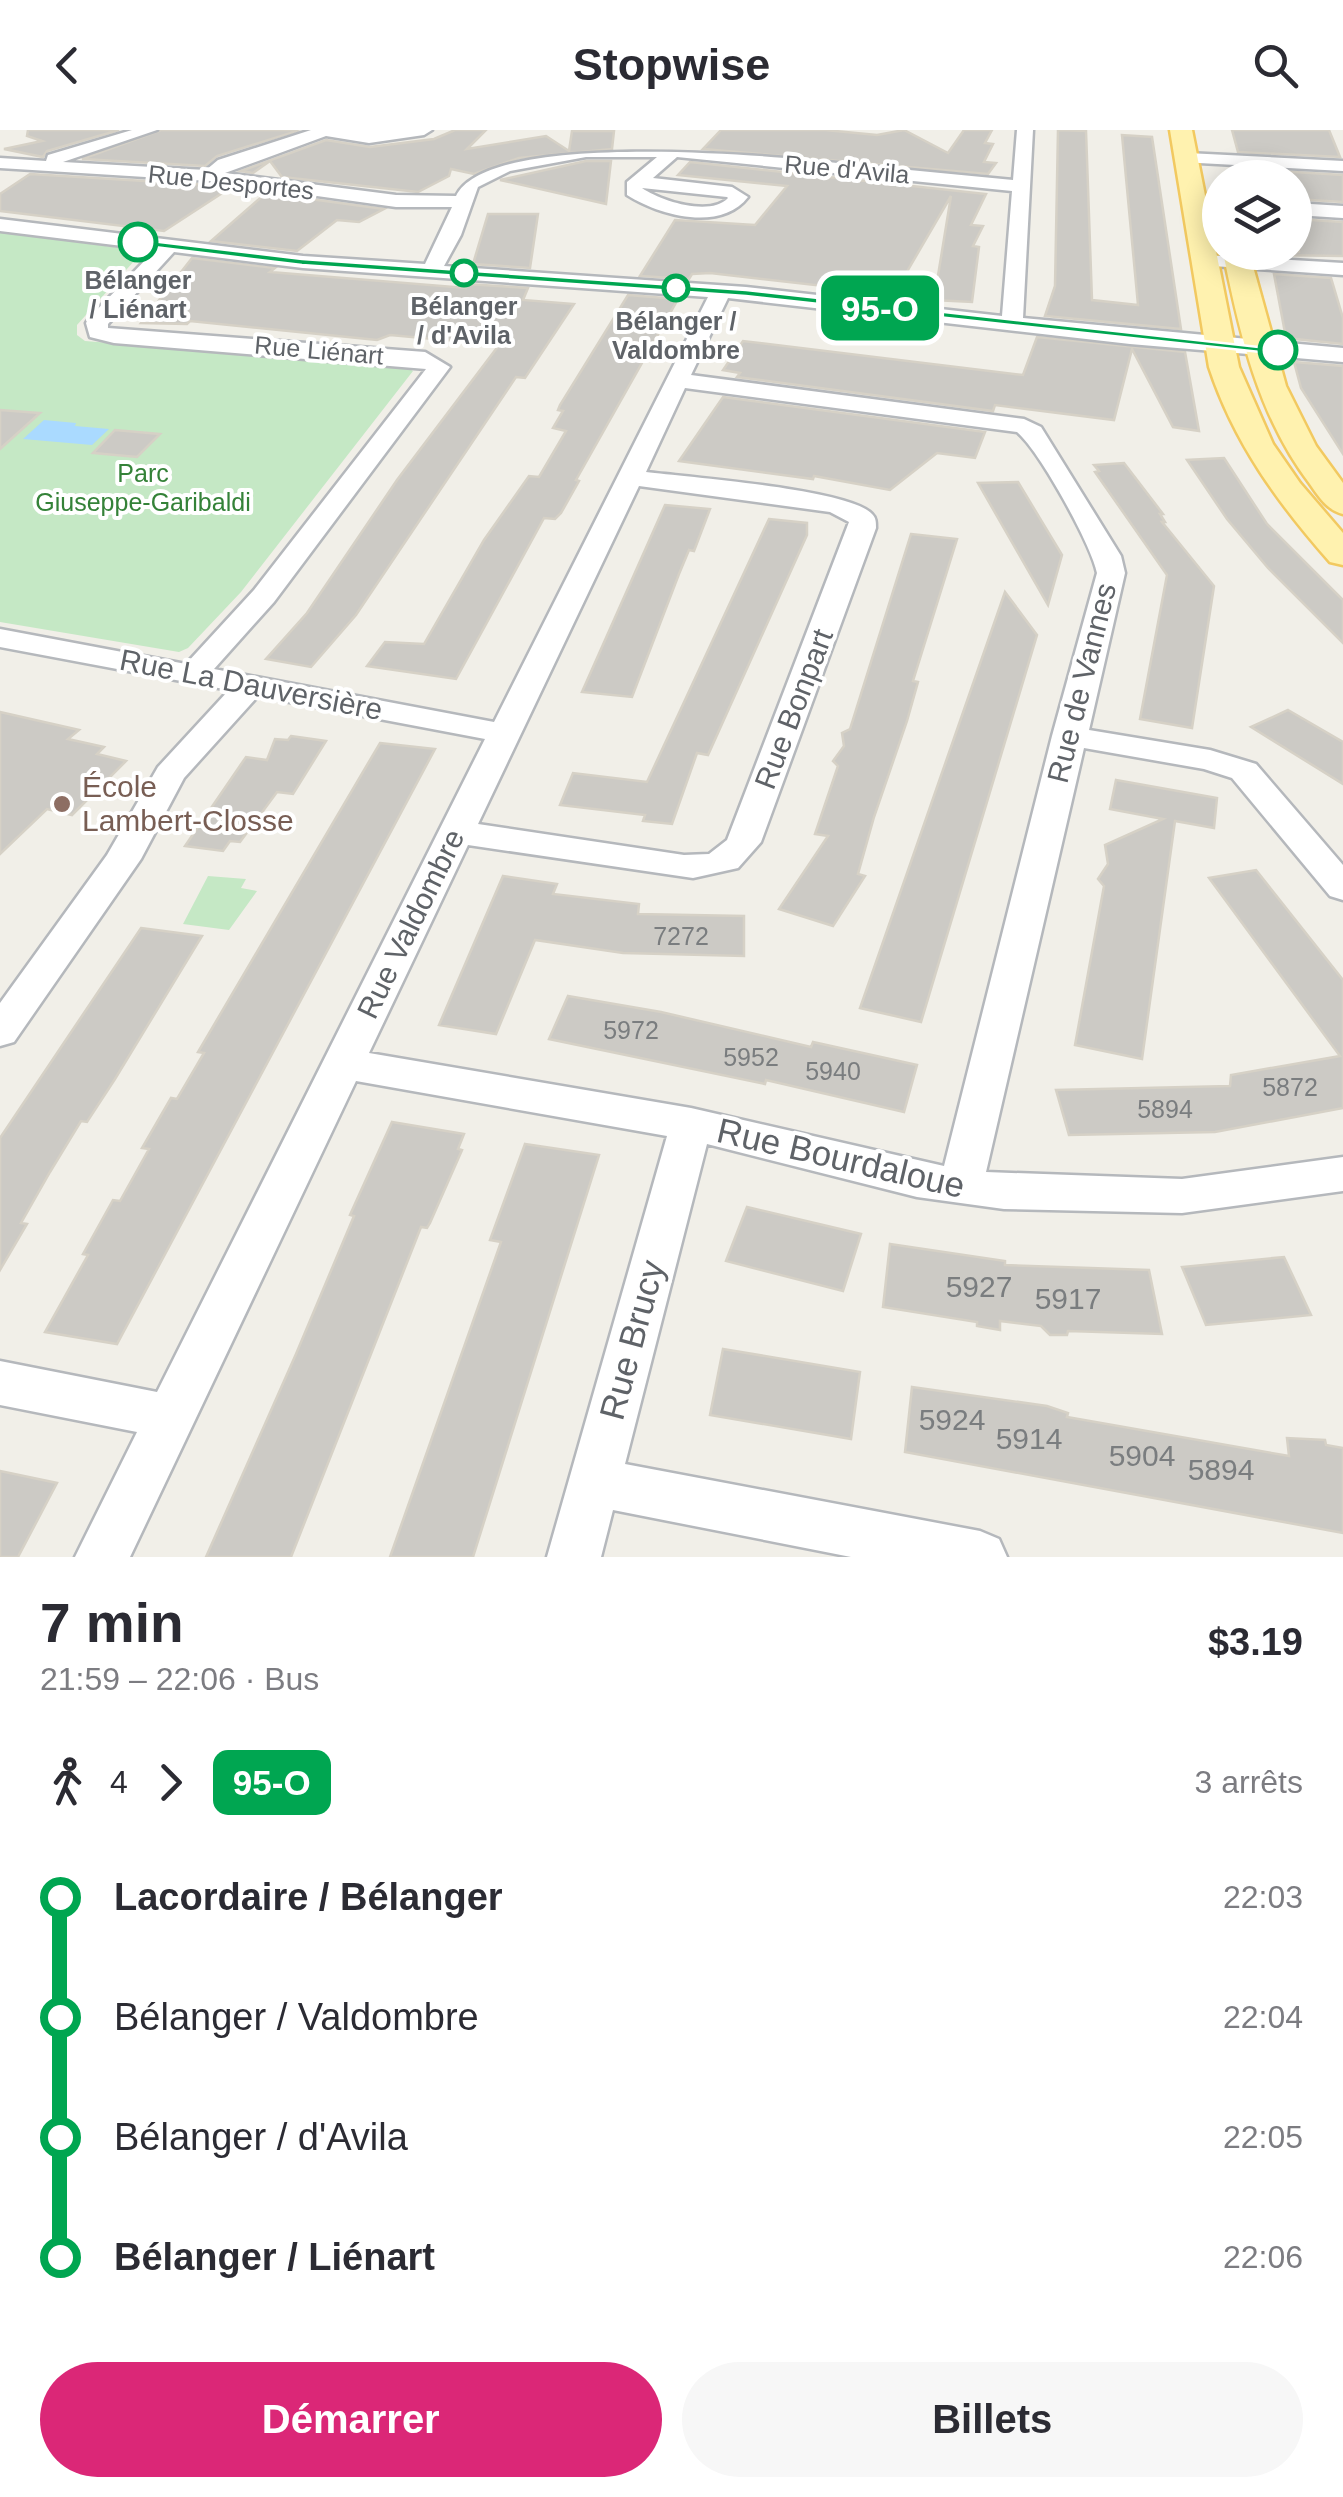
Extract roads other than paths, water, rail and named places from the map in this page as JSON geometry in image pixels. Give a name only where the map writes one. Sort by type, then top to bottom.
[{"type":"main road","points":[[1181,130],[1187,158],[1202,190]]},
{"type":"main road","points":[[1209,130],[1216,160]]},
{"type":"main road","points":[[1206,270],[1229,387],[1252,437],[1295,500],[1343,554]]},
{"type":"main road","points":[[1240,270],[1283,420],[1343,504]]},
{"type":"street","points":[[0,175],[148,130]]},
{"type":"street","points":[[210,176],[224,164],[326,130],[369,138],[424,130]]},
{"type":"street","points":[[1012,323],[1025,130]]},
{"type":"street","name":"Rue d'Avila","points":[[431,271],[476,180],[531,158],[608,149],[673,152],[1022,186]]},
{"type":"street","points":[[639,182],[740,196],[725,210],[672,206],[638,196],[631,188],[673,152]]},
{"type":"street","points":[[1187,158],[1202,163]]},
{"type":"street","name":"Rue Desportes","points":[[0,163],[210,176],[396,201],[462,202]]},
{"type":"street","points":[[1312,167],[1343,166]]},
{"type":"street","points":[[1312,210],[1343,212]]},
{"type":"street","points":[[0,225],[302,262],[721,291],[1220,346],[1343,355]]},
{"type":"street","name":"Rue Liénart","points":[[169,246],[97,323],[98,332],[425,359],[439,367],[264,596],[192,674]]},
{"type":"street","points":[[1312,266],[1343,269]]},
{"type":"street","name":"Rue Valdombre","points":[[102,1557],[721,291]]},
{"type":"street","name":"Rue de Vannes","points":[[676,380],[1010,422],[1032,432],[1107,556],[1111,573],[1068,736],[961,1186]]},
{"type":"street","name":"Rue Bonpart","points":[[455,832],[702,867],[728,860],[744,842],[862,528],[862,518],[836,506],[629,477]]},
{"type":"street","name":"Rue La Dauversière","points":[[0,638],[503,732]]},
{"type":"street","points":[[0,1032],[124,858],[170,774],[251,685]]},
{"type":"street","points":[[1068,736],[1210,760],[1244,771],[1343,888]]},
{"type":"street","name":"Rue Bourdaloue","points":[[343,1064],[691,1124],[961,1186],[1045,1194],[1182,1196],[1343,1174]]},
{"type":"street","name":"Rue Brucy","points":[[574,1557],[691,1124]]},
{"type":"street","points":[[0,1383],[171,1417]]},
{"type":"street","points":[[593,1482],[980,1557]]},
{"type":"water","points":[[44,420],[109,429],[92,445],[23,439]]},
{"type":"place","name":"Bélanger / Liénart","points":[[138,242]]},
{"type":"place","name":"Bélanger / d'Avila","points":[[464,273]]},
{"type":"place","name":"Bélanger / Valdombre","points":[[676,288]]},
{"type":"place","name":"École Lambert-Closse","points":[[62,804]]},
{"type":"park label","name":"Parc Giuseppe-Garibaldi","points":[[143,488]]}]
